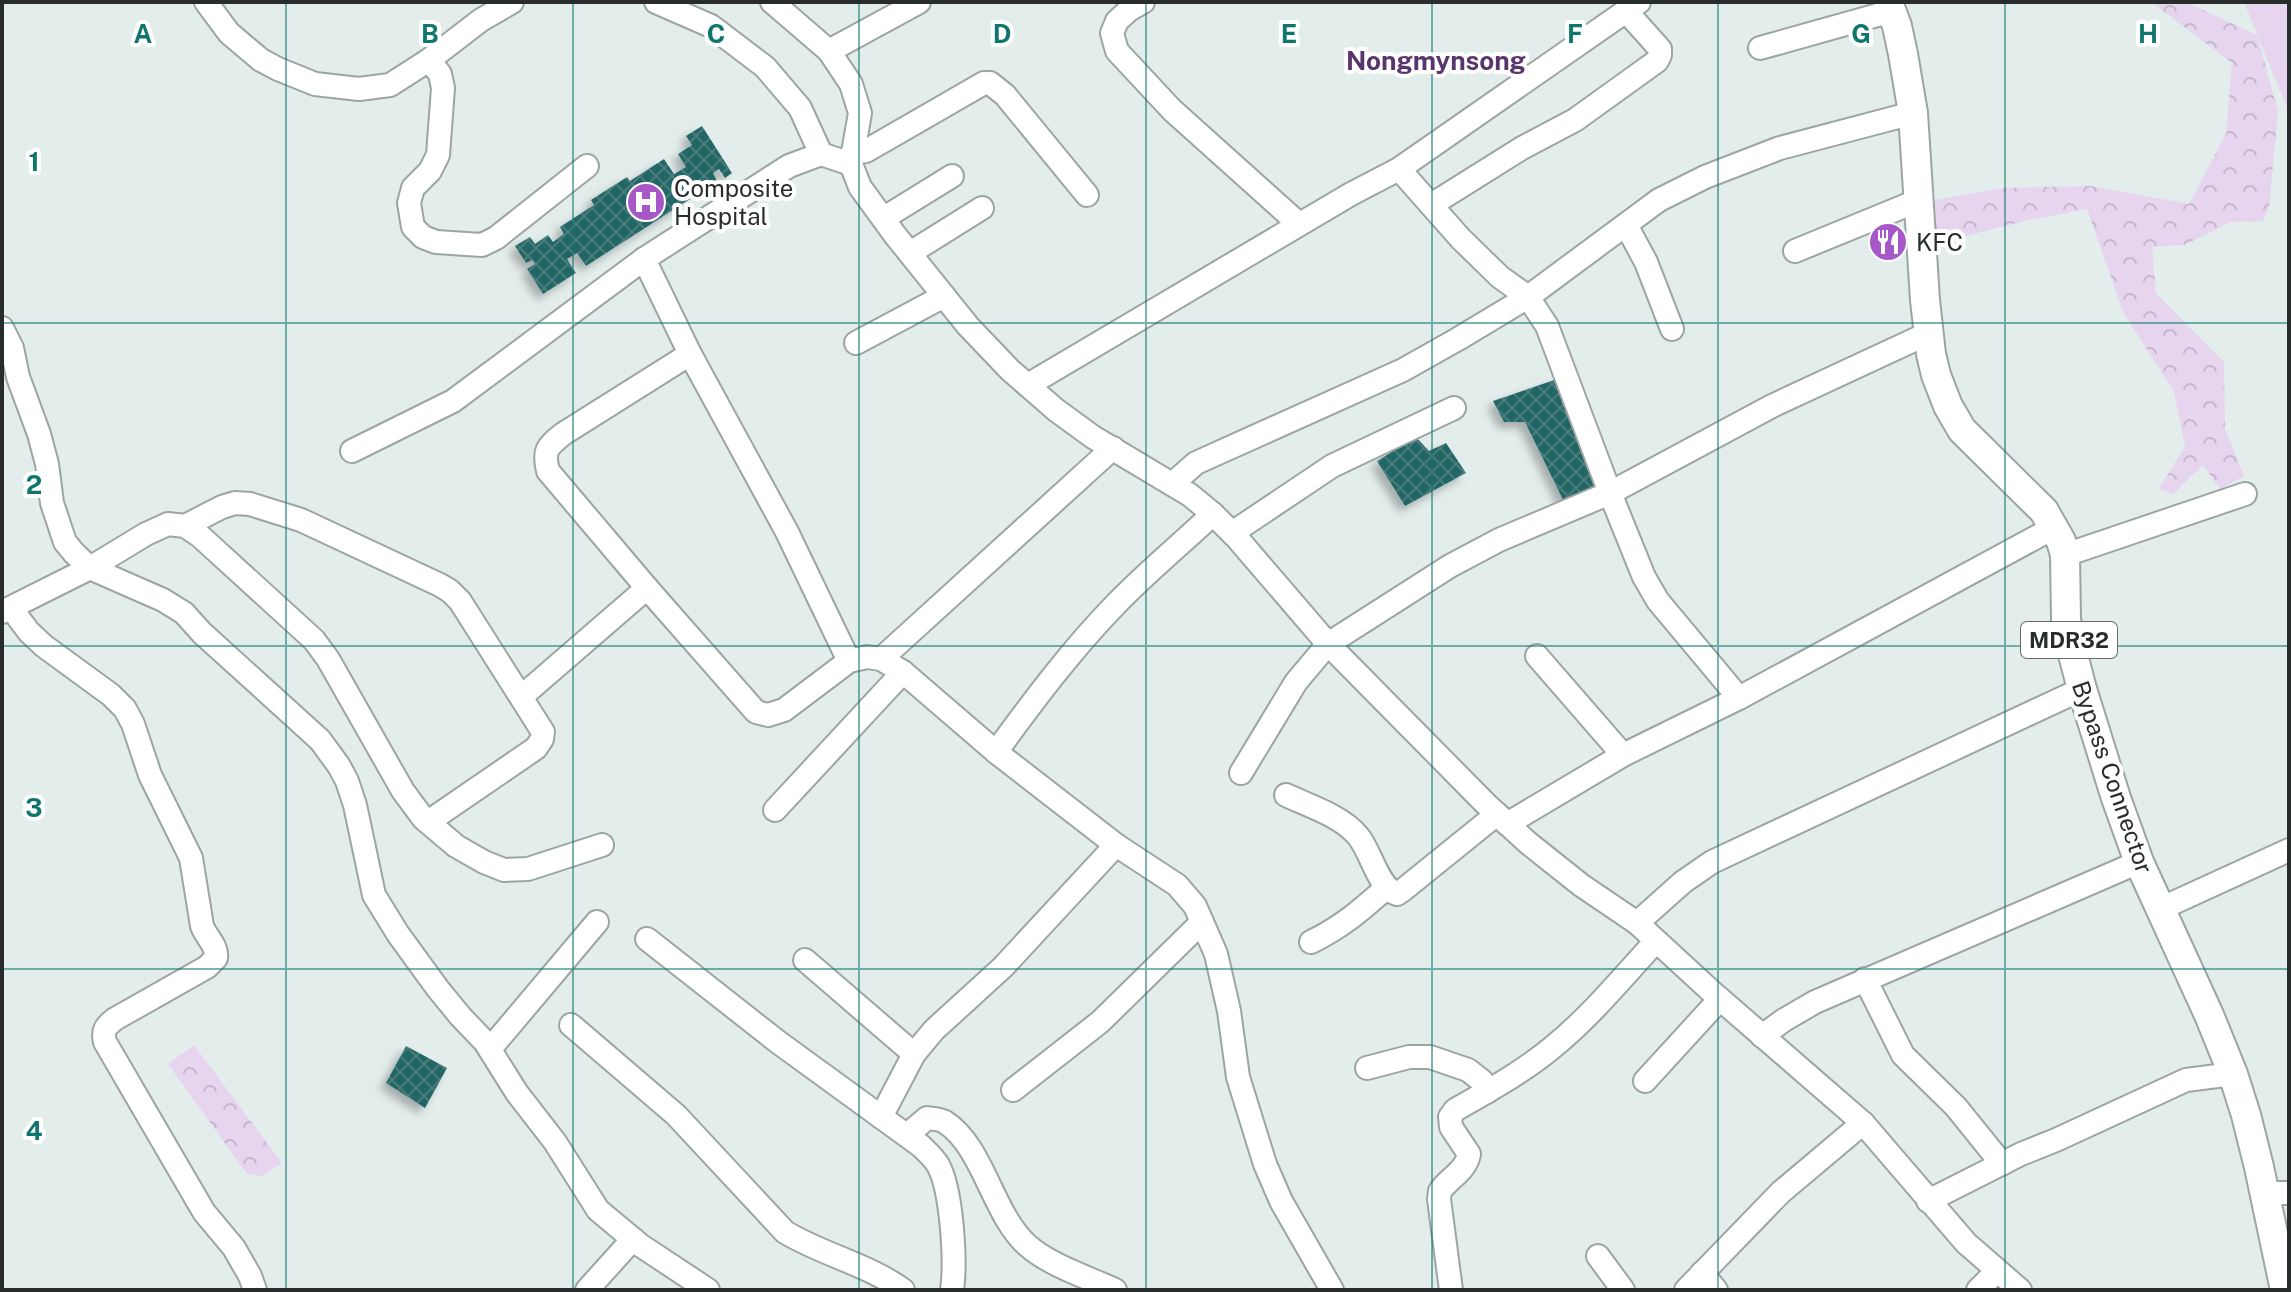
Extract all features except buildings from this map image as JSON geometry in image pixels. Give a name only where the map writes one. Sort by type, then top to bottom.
[{"type":"main road","name":"Bypass Connector","points":[[1890,7],[1903,54],[1913,113],[1917,201],[1936,375],[1962,430],[2044,511],[2055,527],[2065,555],[2066,619],[2070,643],[2107,772],[2139,862],[2209,1015],[2277,1193],[2285,1290]]},
{"type":"street","points":[[206,2],[229,33],[247,50],[278,69],[315,84],[359,89],[390,85],[481,20],[512,2]]},
{"type":"street","points":[[656,2],[711,26],[765,67],[800,108],[821,154]]},
{"type":"street","points":[[772,2],[829,51],[851,84],[859,105],[859,123],[851,158],[860,187],[968,326],[1010,370],[1056,410],[1213,514],[1328,644],[1502,819],[1581,885],[1637,923],[1863,1123],[1966,1243],[2020,1290]]},
{"type":"street","points":[[829,51],[919,2]]},
{"type":"street","points":[[1143,2],[1117,21],[1112,33],[1117,51],[1172,110],[1299,224]]},
{"type":"street","points":[[1028,385],[1299,224],[1399,169],[1632,6],[1660,49],[1657,61],[1575,120],[1522,148],[1431,205]]},
{"type":"street","points":[[1760,48],[1890,7]]},
{"type":"street","points":[[429,60],[440,74],[443,88],[438,155],[430,171],[413,188],[409,203],[413,227],[423,237],[436,242],[482,245],[496,238],[587,166]]},
{"type":"street","points":[[352,451],[453,401],[644,259],[789,166],[821,154],[851,158],[984,83],[990,83],[1005,95],[1087,195]]},
{"type":"street","points":[[1172,484],[1196,463],[1403,370],[1528,297],[1659,200],[1705,177],[1780,148],[1913,113]]},
{"type":"street","points":[[1399,169],[1461,239],[1500,277],[1528,297],[1547,326],[1644,577],[1658,601],[1739,698]]},
{"type":"street","points":[[884,218],[952,176]]},
{"type":"street","points":[[1795,251],[1917,201]]},
{"type":"street","points":[[910,253],[982,208]]},
{"type":"street","points":[[1626,225],[1646,262],[1672,329]]},
{"type":"street","points":[[644,259],[690,354],[787,532],[849,661]]},
{"type":"street","points":[[856,343],[944,296]]},
{"type":"street","points":[[2,328],[12,348],[18,377],[39,434],[57,521],[65,542],[90,568],[163,600],[184,613],[320,740],[347,781],[374,895],[398,934],[438,989],[490,1049],[598,1210],[633,1239],[708,1290]]},
{"type":"street","points":[[1241,773],[1296,682],[1328,644],[1450,566],[1499,540],[1610,493],[1772,406],[1929,333]]},
{"type":"street","points":[[690,354],[563,434],[549,446],[545,458],[548,471],[756,712],[768,715],[784,710],[849,661],[867,657],[881,659],[903,672],[996,752],[1116,845],[1177,885],[1195,906],[1216,954],[1229,1011],[1238,1077],[1265,1164],[1281,1201],[1332,1290]]},
{"type":"street","points":[[1232,533],[1332,466],[1454,408]]},
{"type":"street","points":[[881,659],[1113,448]]},
{"type":"street","points":[[2065,555],[2245,494]]},
{"type":"street","points":[[185,526],[222,507],[235,503],[250,504],[301,520],[440,585],[460,601],[543,732],[542,739],[536,748],[428,822]]},
{"type":"street","points":[[996,752],[1060,666],[1086,637],[1119,601],[1213,514]]},
{"type":"street","points":[[255,1290],[234,1248],[204,1212],[103,1035],[105,1028],[115,1019],[207,967],[216,958],[215,948],[202,926],[191,858],[150,775],[125,709],[111,695],[44,646],[6,610],[90,568],[146,534],[168,524],[185,526],[200,536],[314,640],[328,659],[403,791],[428,822],[456,846],[504,870],[528,869],[602,845]]},
{"type":"street","points":[[1286,795],[1347,825],[1360,838],[1386,888],[1397,894],[1502,819],[1739,698],[2055,527]]},
{"type":"street","points":[[521,697],[647,588]]},
{"type":"street","points":[[1537,656],[1623,755]]},
{"type":"street","points":[[775,810],[903,672]]},
{"type":"street","points":[[1637,923],[1683,882],[1712,862],[2082,689]]},
{"type":"street","points":[[881,1117],[914,1054],[934,1030],[1003,967],[1116,845]]},
{"type":"street","points":[[2160,909],[2289,850]]},
{"type":"street","points":[[1762,1036],[1815,1002],[2139,862]]},
{"type":"street","points":[[1311,942],[1345,924],[1386,888]]},
{"type":"street","points":[[490,1049],[597,922]]},
{"type":"street","points":[[1013,1090],[1100,1022],[1202,922]]},
{"type":"street","points":[[647,939],[778,1042],[907,1135],[938,1165],[947,1193],[955,1271],[952,1290]]},
{"type":"street","points":[[1451,1290],[1440,1191],[1461,1170],[1469,1154],[1451,1127],[1450,1117],[1455,1110],[1552,1048],[1656,941]]},
{"type":"street","points":[[805,960],[914,1054]]},
{"type":"street","points":[[1865,979],[1903,1055],[1956,1107],[2002,1164]]},
{"type":"street","points":[[1645,1081],[1720,999]]},
{"type":"street","points":[[571,1025],[676,1115],[785,1232],[864,1267],[903,1290]]},
{"type":"street","points":[[1367,1068],[1409,1057],[1430,1057],[1468,1070],[1482,1081],[1487,1092]]},
{"type":"street","points":[[1928,1201],[2186,1080],[2233,1074]]},
{"type":"street","points":[[907,1135],[927,1118],[943,1120],[971,1151],[1014,1231],[1026,1245],[1115,1290]]},
{"type":"street","points":[[1686,1290],[1709,1282],[1781,1192],[1863,1123]]},
{"type":"street","points":[[587,1290],[633,1239]]},
{"type":"street","points":[[1598,1256],[1623,1290]]},
{"type":"street","points":[[1978,1290],[1997,1271]]},
{"type":"green space","points":[[2151,2],[2186,2],[2257,35],[2278,111],[2269,208],[2263,221],[2231,222],[2184,245],[2152,247],[2156,293],[2224,362],[2225,429],[2244,476],[2220,489],[2203,465],[2173,494],[2159,489],[2185,446],[2174,392],[2123,312],[2087,209],[1935,244],[1935,200],[2002,188],[2090,186],[2189,204],[2226,134],[2232,63]]},
{"type":"green space","points":[[2244,2],[2289,2],[2289,113]]},
{"type":"green space","points":[[194,1045],[282,1163],[263,1176],[247,1174],[168,1064]]},
{"type":"place","name":"Composite Hospital","points":[[646,202]]},
{"type":"place","name":"KFC","points":[[1888,242]]},
{"type":"district","name":"Nongmynsong","points":[[1436,60]]}]
